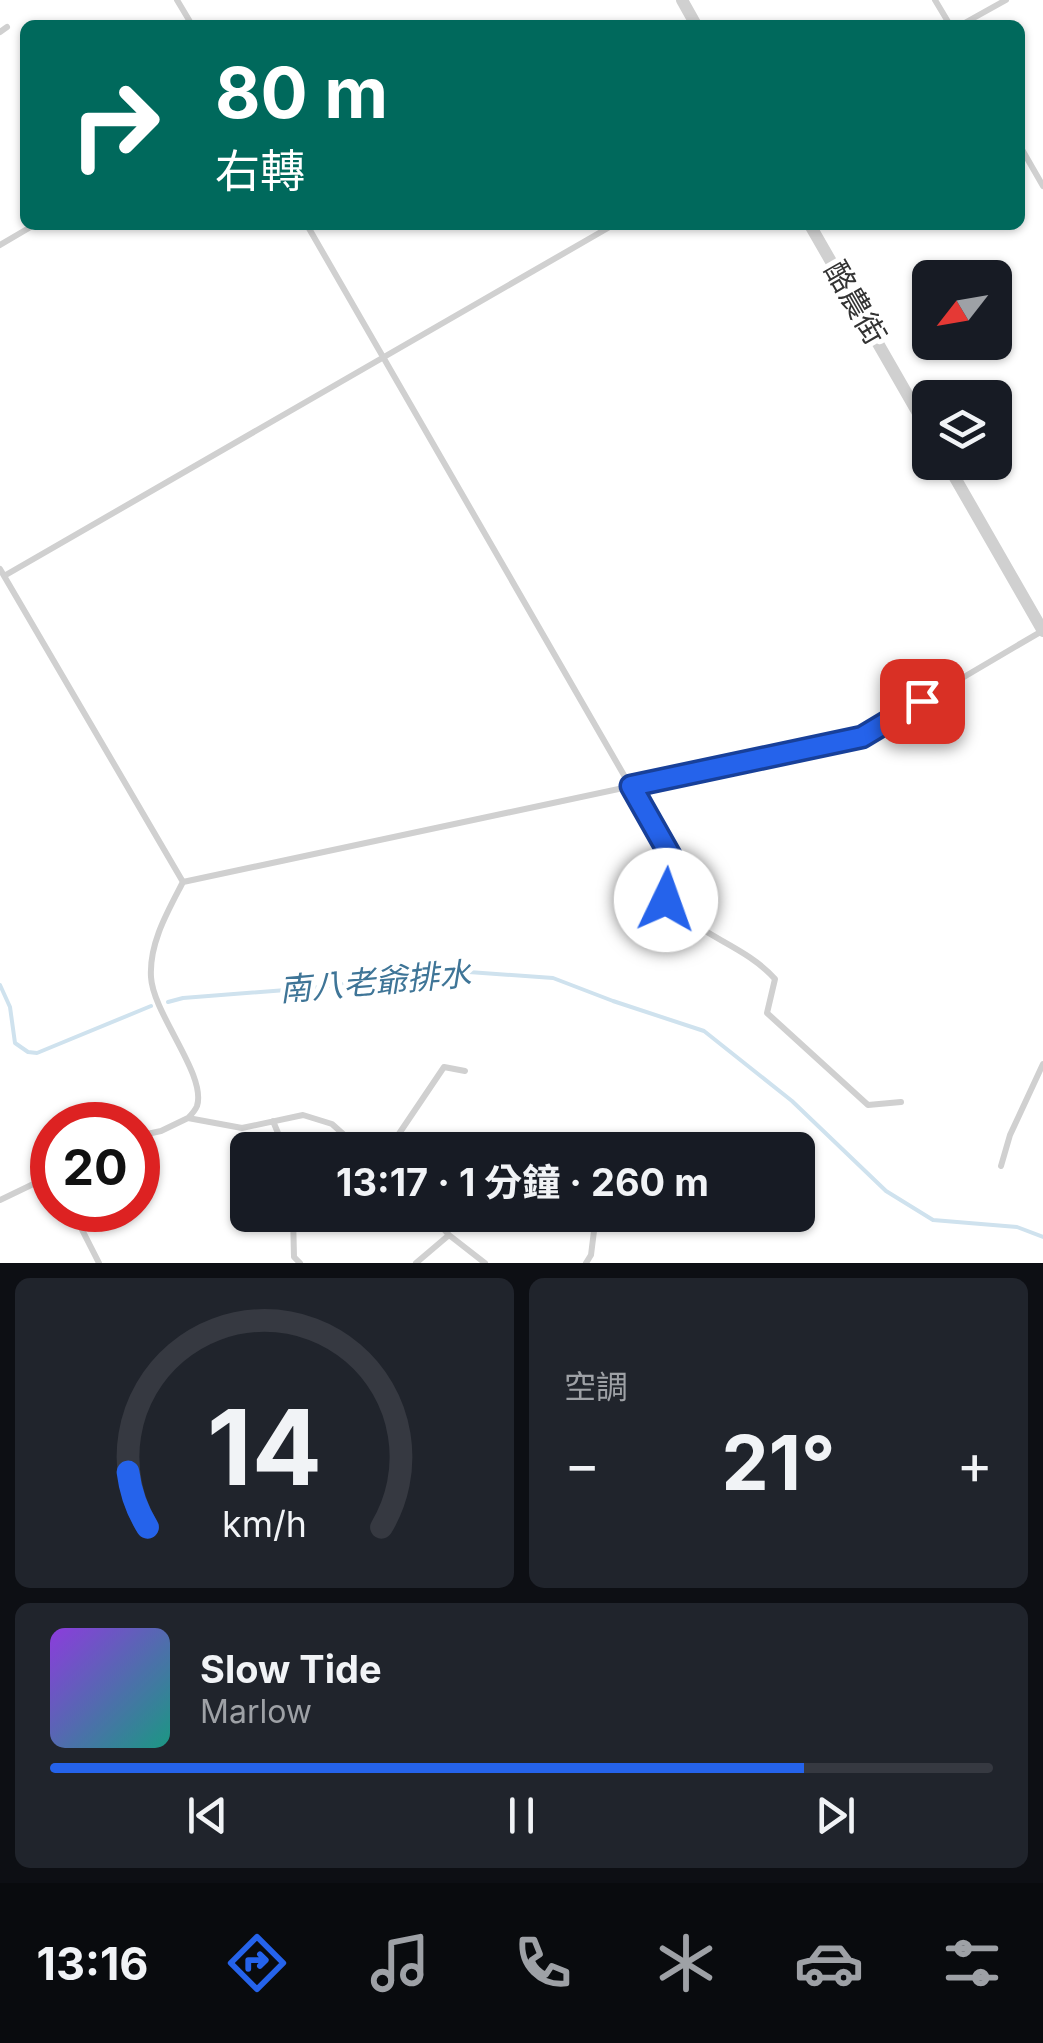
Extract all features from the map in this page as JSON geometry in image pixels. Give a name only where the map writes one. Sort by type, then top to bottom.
[{"type":"street","name":"酪農街","points":[[813,230],[912,403]]},
{"type":"street","points":[[956,480],[1043,631]]},
{"type":"lane","points":[[971,20],[1006,0]]},
{"type":"lane","points":[[1025,155],[1043,186]]},
{"type":"lane","points":[[0,245],[26,230]]},
{"type":"lane","points":[[310,230],[674,862],[666,900],[679,915],[767,970],[775,980],[767,1013],[868,1104],[901,1102]]},
{"type":"lane","points":[[183,882],[2,573],[604,230]]},
{"type":"lane","points":[[183,882],[862,737],[1043,631]]},
{"type":"lane","points":[[160,1131],[188,1118],[197,1109],[193,1075],[152,992],[153,954],[183,882]]},
{"type":"lane","points":[[1001,1166],[1014,1124],[1043,1064]]},
{"type":"lane","points":[[400,1132],[444,1067],[465,1071]]},
{"type":"lane","points":[[188,1118],[242,1128],[304,1115],[332,1124],[341,1132]]},
{"type":"lane","points":[[274,1121],[279,1132]]},
{"type":"lane","points":[[0,1200],[30,1186]]},
{"type":"lane","points":[[84,1232],[100,1263]]},
{"type":"lane","points":[[293,1232],[294,1257],[300,1263]]},
{"type":"lane","points":[[447,1232],[486,1263]]},
{"type":"lane","points":[[586,1263],[594,1232]]},
{"type":"lane","points":[[416,1263],[449,1235]]},
{"type":"waterway","name":"南八老爺排水","points":[[168,1002],[455,971],[553,978],[704,1031],[792,1101],[886,1191],[933,1220],[1017,1227],[1043,1237]]},
{"type":"waterway","name":"南八老爺排水","points":[[0,985],[10,1007],[15,1043],[28,1052],[37,1053],[151,1006]]},
{"type":"route","points":[[666,900],[674,862],[631,786],[862,737],[922,701]]}]
